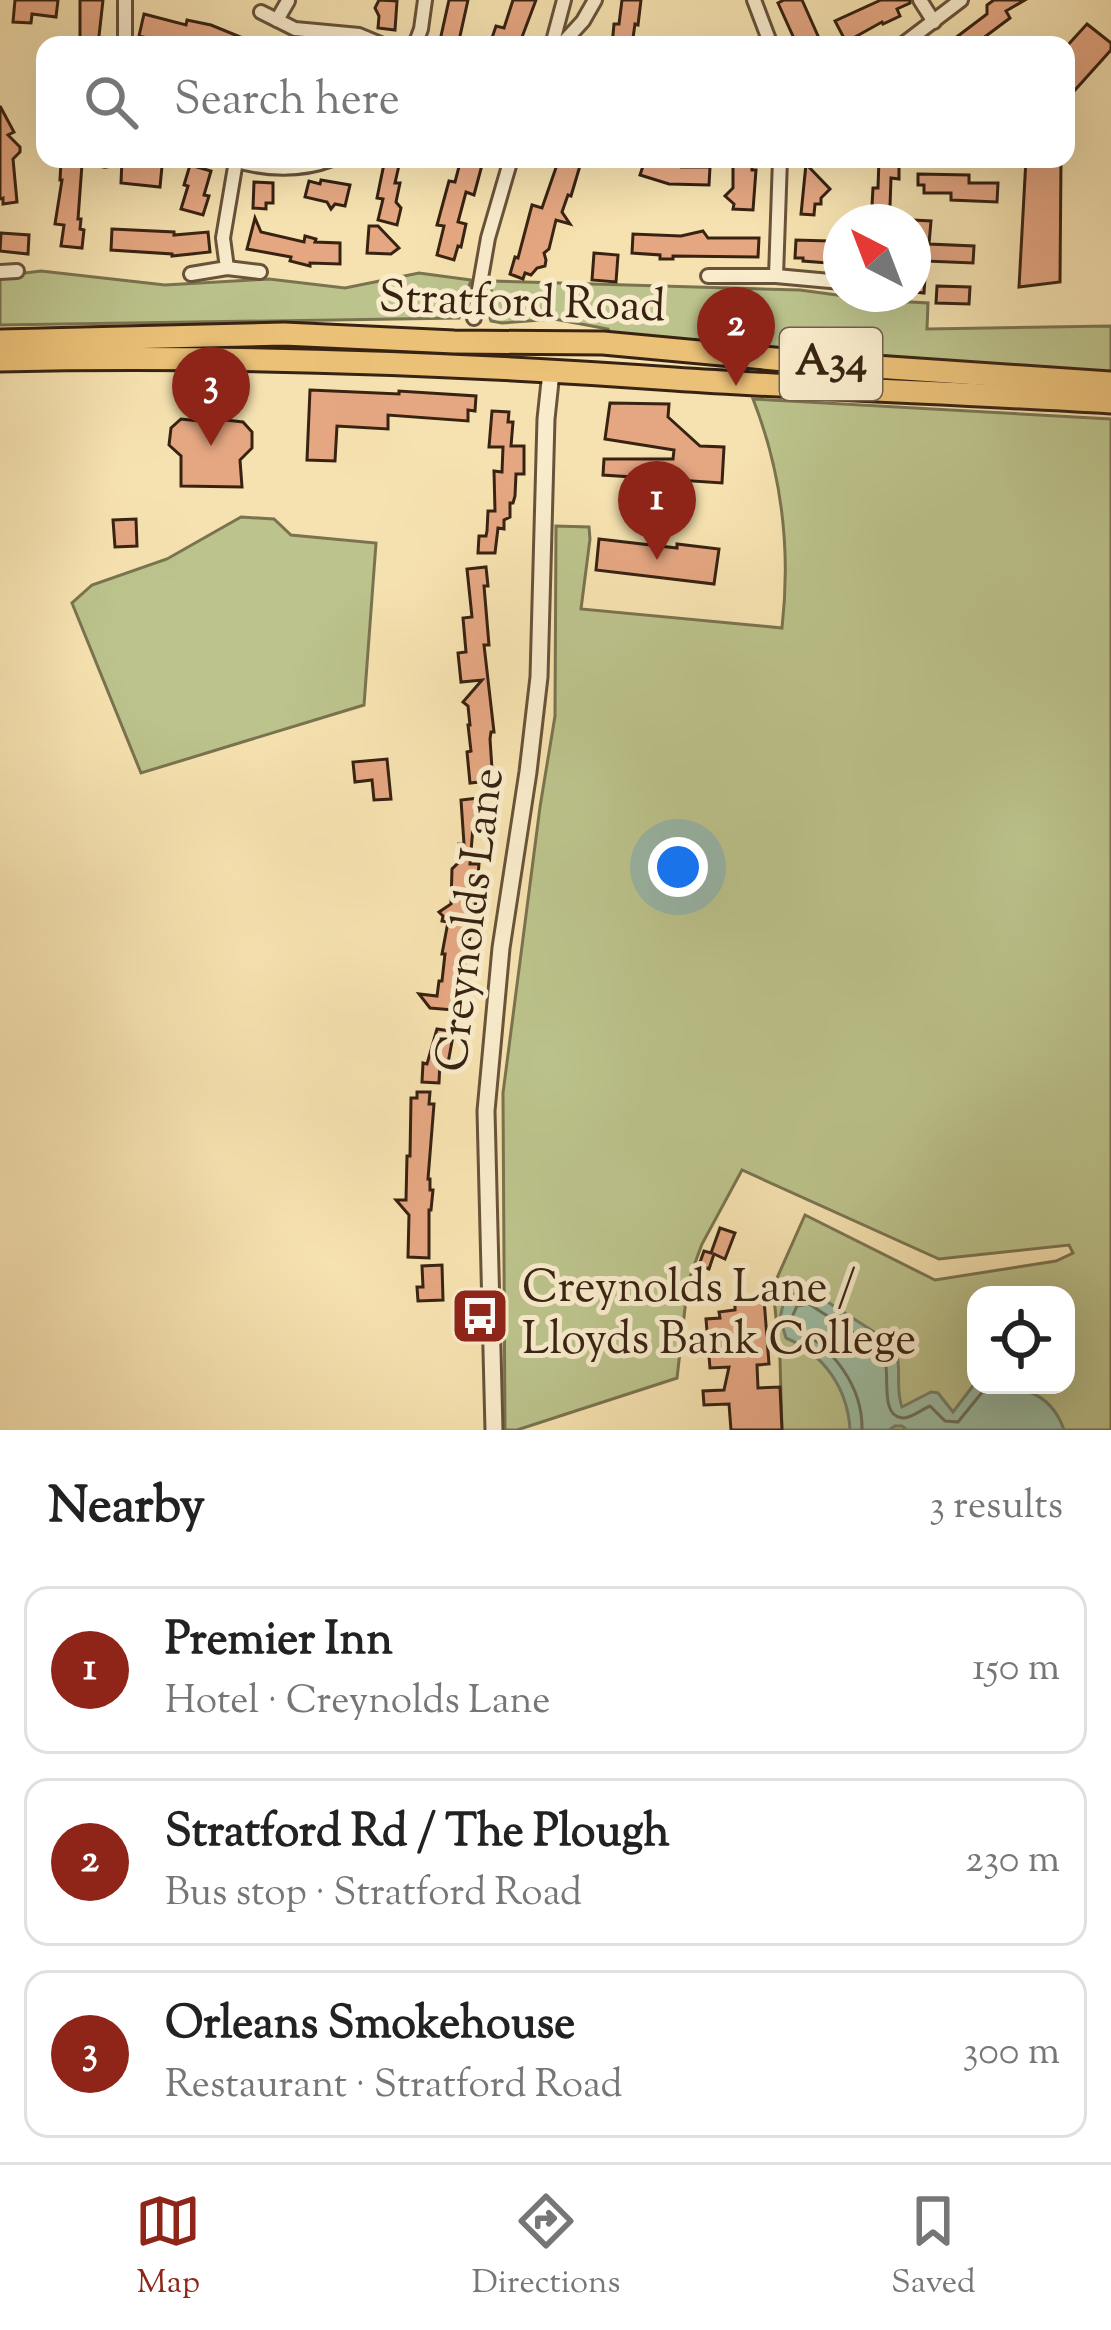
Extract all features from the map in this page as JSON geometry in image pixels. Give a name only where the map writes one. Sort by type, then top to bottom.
[{"type":"highway","name":"Stratford Road","points":[[0,341],[284,334],[454,342],[467,351],[1111,402]]},
{"type":"highway","name":"Stratford Road","points":[[0,360],[128,358],[520,370],[603,343],[1111,383]]},
{"type":"street","points":[[124,36],[125,0]]},
{"type":"street","points":[[418,36],[424,0]]},
{"type":"street","points":[[558,36],[564,0]]},
{"type":"street","points":[[566,36],[583,21],[595,0]]},
{"type":"street","points":[[754,0],[768,36]]},
{"type":"street","points":[[920,0],[934,22]]},
{"type":"street","points":[[915,36],[961,0]]},
{"type":"street","points":[[278,20],[288,1]]},
{"type":"street","points":[[261,12],[295,29],[361,36]]},
{"type":"street","points":[[227,268],[223,238],[233,168]]},
{"type":"street","points":[[475,318],[488,238],[508,168]]},
{"type":"street","points":[[776,276],[780,168]]},
{"type":"street","points":[[191,274],[227,268],[260,272]]},
{"type":"street","points":[[0,272],[17,271]]},
{"type":"street","points":[[708,276],[823,280]]},
{"type":"street","name":"Creynolds Lane","points":[[494,1430],[486,1111],[501,948],[529,772],[538,677],[551,357]]},
{"type":"street","name":"Creynolds Lane","points":[[520,370],[531,381],[546,419]]},
{"type":"shaded area","points":[[41,271],[165,285],[269,279],[345,288],[419,273],[471,280],[459,318],[0,325],[0,276]]},
{"type":"shaded area","points":[[492,281],[800,290],[823,293],[823,312],[928,312],[927,329],[1111,326],[1111,375],[611,335],[608,329],[554,319],[502,323],[491,321]]},
{"type":"shaded area","points":[[753,399],[1111,419],[1111,1430],[782,1430],[773,1287],[805,1215],[935,1280],[1056,1261],[1073,1253],[1069,1245],[939,1259],[742,1170],[702,1244],[688,1282],[677,1378],[505,1430],[503,1093],[555,716],[556,526],[589,527],[581,609],[782,628],[782,512]]},
{"type":"shaded area","points":[[241,517],[274,519],[291,535],[376,543],[364,705],[141,773],[72,603],[92,585],[167,559]]},
{"type":"water","points":[[809,1290],[893,1344],[902,1407],[931,1392],[938,1393],[953,1412],[967,1394],[1033,1394],[1050,1405],[1064,1430],[907,1430],[895,1426],[850,1430],[844,1401],[831,1375],[812,1353],[786,1338],[780,1318],[785,1296]]},
{"type":"building","points":[[15,0],[58,0],[56,17],[32,14],[31,23],[13,22]]},
{"type":"building","points":[[80,0],[103,0],[99,36],[80,36]]},
{"type":"building","points":[[379,0],[397,1],[395,30],[378,28],[375,8]]},
{"type":"building","points":[[449,0],[468,0],[460,36],[441,36]]},
{"type":"building","points":[[513,0],[536,0],[522,36],[493,36],[496,26],[504,28]]},
{"type":"building","points":[[622,0],[641,0],[633,36],[613,36],[614,24],[619,24]]},
{"type":"building","points":[[802,0],[818,36],[793,36],[778,3]]},
{"type":"building","points":[[881,0],[910,0],[897,9],[900,16],[857,36],[843,36],[835,21]]},
{"type":"building","points":[[994,0],[1025,0],[1006,11],[1010,18],[986,36],[958,36],[987,14],[987,5]]},
{"type":"building","points":[[144,14],[186,25],[187,20],[211,25],[238,36],[139,36]]},
{"type":"building","points":[[1087,24],[1111,43],[1111,50],[1075,90],[1075,37]]},
{"type":"building","points":[[0,106],[14,132],[8,135],[20,147],[13,159],[17,202],[3,204],[0,199]]},
{"type":"building","points":[[61,168],[82,168],[78,219],[84,230],[82,248],[61,246],[64,225],[55,224]]},
{"type":"building","points":[[122,168],[162,168],[160,187],[121,183]]},
{"type":"building","points":[[189,168],[211,171],[203,215],[181,209],[188,186],[184,185]]},
{"type":"building","points":[[383,168],[398,168],[397,225],[378,220],[383,199],[377,198]]},
{"type":"building","points":[[459,168],[481,168],[474,195],[466,192],[458,222],[466,224],[454,260],[437,255],[444,226],[437,225],[449,181],[455,182]]},
{"type":"building","points":[[556,168],[579,168],[562,212],[570,224],[556,220],[544,253],[545,266],[531,275],[525,273],[523,279],[510,274],[532,205],[542,208]]},
{"type":"building","points":[[642,168],[710,168],[709,185],[669,184],[640,175]]},
{"type":"building","points":[[733,168],[756,170],[753,210],[733,209],[725,196],[733,188]]},
{"type":"building","points":[[806,168],[810,168],[830,189],[821,204],[815,204],[814,215],[801,214]]},
{"type":"building","points":[[879,168],[899,168],[899,179],[891,178],[890,204],[872,204],[873,188],[878,188]]},
{"type":"building","points":[[1026,168],[1061,168],[1060,282],[1019,287]]},
{"type":"building","points":[[918,174],[969,175],[969,183],[998,183],[997,202],[951,200],[951,193],[924,193]]},
{"type":"building","points":[[321,180],[350,185],[345,206],[335,204],[331,209],[327,202],[305,197],[309,181],[320,184]]},
{"type":"building","points":[[254,182],[273,183],[273,203],[266,203],[266,209],[253,208]]},
{"type":"building","points":[[255,218],[261,232],[304,242],[305,236],[315,242],[340,243],[340,264],[310,266],[290,261],[291,257],[247,249]]},
{"type":"building","points":[[369,226],[378,226],[399,248],[391,254],[367,253]]},
{"type":"building","points":[[112,229],[174,235],[208,232],[210,252],[172,256],[111,250]]},
{"type":"building","points":[[703,231],[708,238],[759,238],[758,257],[660,259],[660,255],[632,253],[633,234],[681,236]]},
{"type":"building","points":[[1,233],[29,235],[28,254],[0,251]]},
{"type":"building","points":[[796,240],[823,241],[823,263],[795,258]]},
{"type":"building","points":[[931,244],[974,246],[973,263],[931,261]]},
{"type":"building","points":[[594,253],[618,255],[616,282],[592,280]]},
{"type":"building","points":[[937,286],[970,287],[969,304],[936,303]]},
{"type":"building","points":[[310,390],[476,396],[475,411],[468,410],[468,421],[388,415],[388,429],[337,426],[335,461],[307,460]]},
{"type":"building","points":[[610,403],[669,404],[668,417],[700,446],[724,447],[722,483],[603,475],[604,459],[673,459],[674,450],[605,439]]},
{"type":"building","points":[[200,405],[224,406],[225,420],[243,422],[252,432],[252,448],[240,460],[242,487],[181,486],[181,456],[169,445],[171,428],[181,419],[200,421]]},
{"type":"building","points":[[492,411],[509,412],[511,446],[524,446],[524,474],[516,474],[510,517],[504,520],[504,529],[498,528],[495,553],[478,553],[479,536],[486,536],[488,511],[495,511],[494,471],[502,472],[503,447],[489,447]]},
{"type":"building","points":[[136,519],[137,546],[115,547],[113,520]]},
{"type":"building","points":[[599,539],[719,549],[714,584],[596,570]]},
{"type":"building","points":[[486,567],[489,645],[484,645],[494,732],[490,739],[492,769],[498,769],[499,780],[470,783],[470,725],[468,706],[463,702],[482,680],[461,682],[458,653],[466,652],[463,618],[472,617],[467,569]]},
{"type":"building","points":[[387,759],[391,799],[374,800],[372,780],[355,782],[353,762]]},
{"type":"building","points":[[479,798],[481,827],[473,827],[470,864],[479,864],[473,932],[464,968],[459,967],[453,1010],[430,1008],[419,994],[437,996],[442,981],[448,922],[442,921],[439,912],[451,904],[452,869],[458,863],[459,844],[464,844],[461,800]]},
{"type":"building","points":[[437,1029],[451,1031],[453,1036],[448,1063],[440,1061],[439,1083],[422,1082],[423,1063],[427,1064]]},
{"type":"building","points":[[417,1092],[430,1092],[429,1104],[434,1104],[429,1258],[408,1257],[409,1215],[396,1200],[406,1200],[411,1098],[417,1098]]},
{"type":"building","points":[[720,1228],[735,1233],[725,1259],[714,1254],[709,1269],[699,1265],[704,1251],[711,1253]]},
{"type":"building","points":[[442,1265],[443,1300],[418,1301],[422,1266]]},
{"type":"building","points":[[764,1299],[769,1364],[757,1365],[758,1388],[780,1387],[782,1430],[731,1430],[729,1404],[704,1405],[703,1391],[724,1390],[729,1367],[710,1368],[706,1319],[735,1310],[735,1301]]},
{"type":"place","name":"Stratford Rd / The Plough","points":[[736,386]]},
{"type":"place","name":"Orleans Smokehouse","points":[[211,446]]},
{"type":"place","name":"Premier Inn","points":[[657,560]]},
{"type":"place","name":"Creynolds Lane / Lloyds Bank College","points":[[480,1316]]}]
